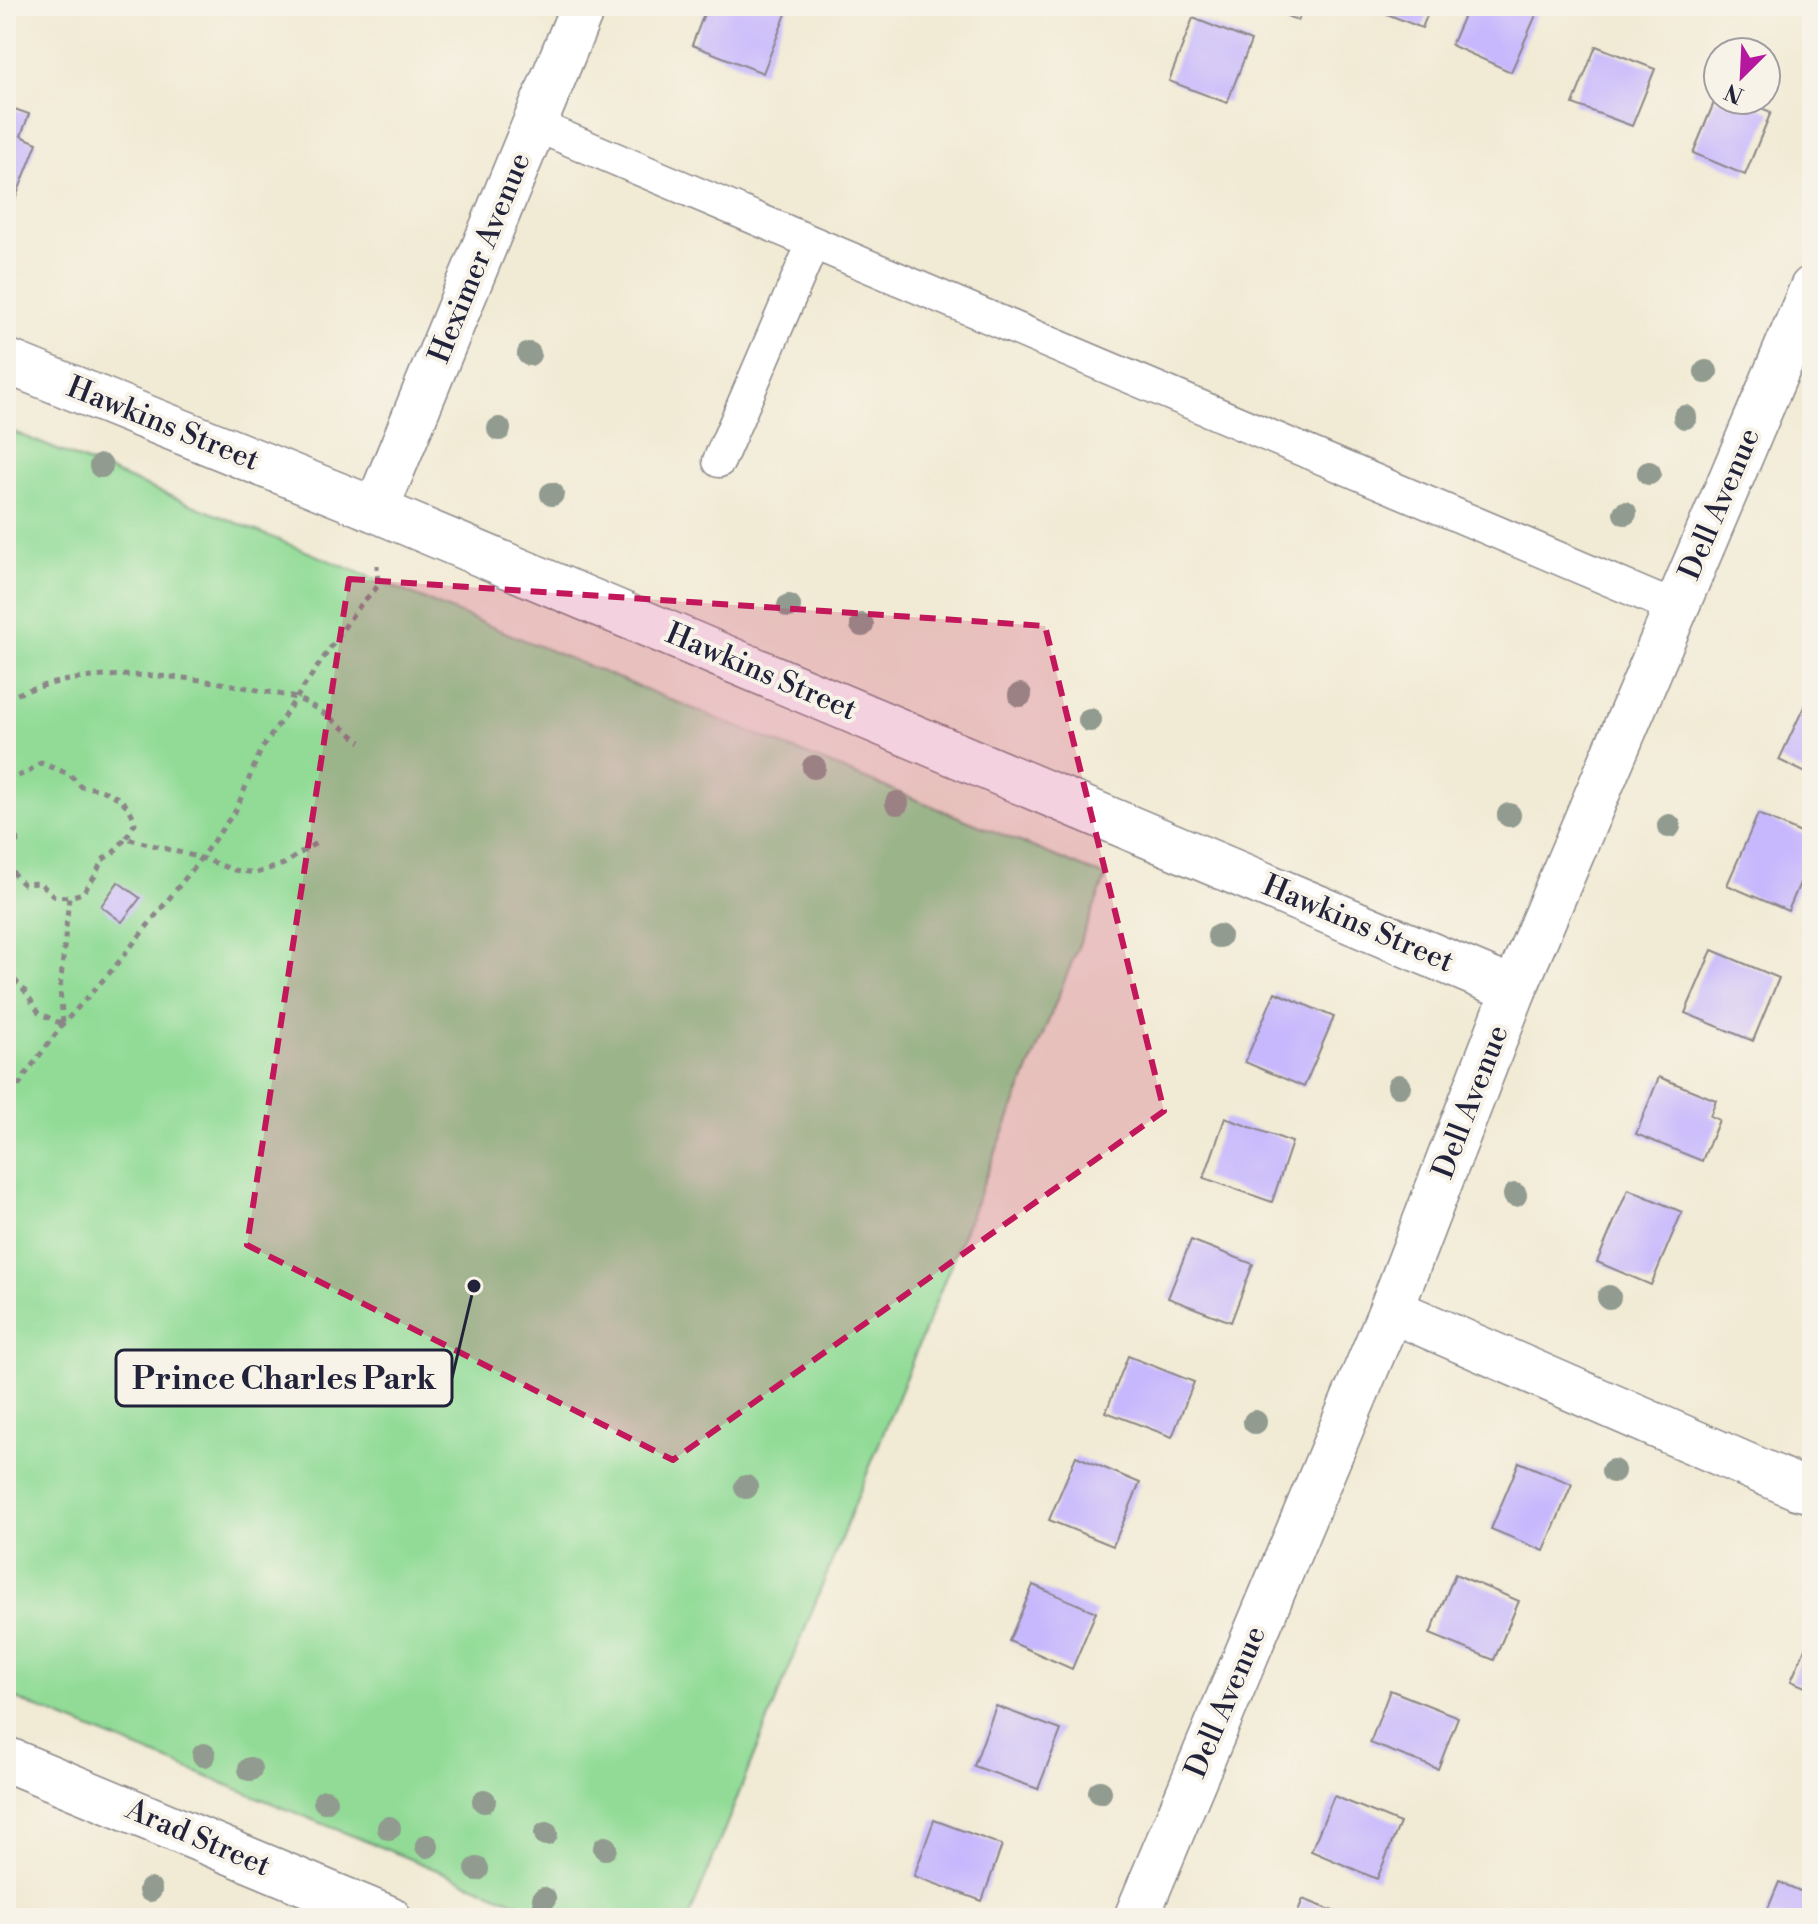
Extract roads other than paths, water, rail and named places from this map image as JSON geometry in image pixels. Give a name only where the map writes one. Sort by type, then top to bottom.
[{"type":"street","name":"Heximer Avenue","points":[[376,510],[583,6]]},
{"type":"street","name":"Dell Avenue","points":[[1136,1918],[1391,1310],[1514,990],[1812,288]]},
{"type":"street","name":"Hawkins Street","points":[[6,361],[376,510],[1514,990]]},
{"type":"street","points":[[1391,1310],[1812,1491]]},
{"type":"street","name":"Arad Street","points":[[6,1759],[389,1918]]},
{"type":"lane","points":[[535,125],[1676,608]]},
{"type":"lane","points":[[719,461],[813,243]]},
{"type":"place","name":"Prince Charles Park","points":[[474,1286]]}]
